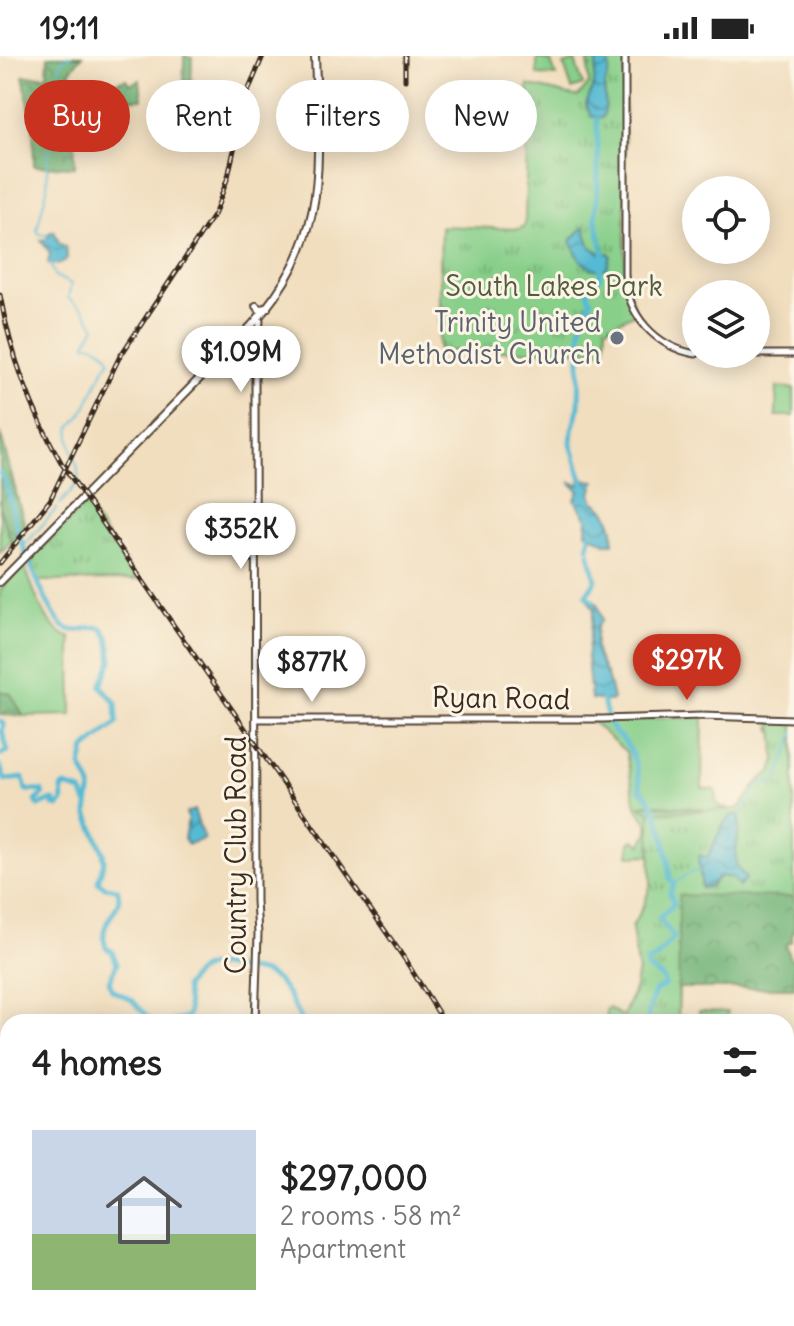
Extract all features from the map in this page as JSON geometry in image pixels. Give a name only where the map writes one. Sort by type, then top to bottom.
[{"type":"main road","points":[[168,411],[257,315],[282,294],[306,249],[318,209],[319,76],[316,56]]},
{"type":"main road","points":[[0,582],[245,335],[257,315],[267,308],[289,277],[306,239],[315,205],[320,156],[316,56]]},
{"type":"main road","points":[[626,56],[627,278],[640,315],[656,333],[682,348]]},
{"type":"main road","name":"Country Club Road","points":[[255,1014],[258,934],[257,315]]},
{"type":"main road","name":"Country Club Road","points":[[257,315],[261,335],[257,352]]},
{"type":"main road","points":[[245,335],[253,334],[257,340]]},
{"type":"main road","points":[[770,352],[794,353]]},
{"type":"main road","points":[[770,353],[794,353]]},
{"type":"main road","name":"Ryan Road","points":[[256,719],[701,716],[794,719]]},
{"type":"green space","points":[[82,56],[69,72],[74,80],[24,81],[23,76],[47,76],[48,57]]},
{"type":"green space","points":[[184,56],[192,58],[191,80],[184,80]]},
{"type":"green space","name":"South Lakes Park","points":[[588,56],[625,56],[625,274],[635,313],[606,328],[605,351],[439,351],[441,226],[519,229],[525,226],[527,152],[537,152],[537,87],[578,97],[589,84]]},
{"type":"green space","points":[[540,58],[551,62],[556,76],[537,75],[537,61]]},
{"type":"green space","points":[[575,61],[583,85],[572,89],[564,65]]},
{"type":"green space","points":[[140,80],[142,99],[130,99],[130,84]]},
{"type":"green space","points":[[34,152],[75,152],[75,167],[34,166]]},
{"type":"green space","points":[[777,387],[794,389],[794,416],[776,416]]},
{"type":"green space","points":[[0,432],[26,530],[14,544],[0,509]]},
{"type":"green space","points":[[85,504],[137,580],[38,581],[32,559]]},
{"type":"green space","points":[[0,509],[11,541],[0,553]]},
{"type":"green space","points":[[24,565],[47,618],[62,634],[71,638],[72,715],[23,716],[11,694],[0,691],[0,590]]},
{"type":"green space","points":[[0,691],[11,694],[23,716],[0,715]]},
{"type":"green space","points":[[703,717],[702,788],[716,790],[716,802],[721,808],[737,810],[698,858],[702,809],[647,804],[651,855],[629,856],[630,843],[634,840],[642,845],[648,824],[636,806],[626,752],[590,720]]},
{"type":"green space","points":[[773,719],[794,720],[794,897],[679,895],[678,1014],[624,1014],[633,996],[638,971],[632,927],[651,884],[650,813],[737,809],[761,779],[772,772],[775,763]]},
{"type":"green space","points":[[766,720],[794,720],[794,771],[785,774],[786,790],[776,793],[775,806],[764,809],[762,817],[776,836],[775,845],[786,851],[788,845],[794,846],[792,862],[771,864],[771,882],[782,883],[794,897],[794,928],[791,942],[786,944],[789,957],[794,962],[794,988],[679,988],[678,1014],[624,1014],[638,971],[632,927],[651,884],[650,813],[640,806],[703,809],[701,814],[694,817],[692,837],[697,843],[700,885],[702,888],[710,886],[724,876],[740,887],[746,879],[736,862],[740,825],[737,810],[779,760],[777,754],[787,740],[789,730],[785,725],[774,736],[773,724]]},
{"type":"green space","points":[[609,1008],[618,1014],[606,1014]]},
{"type":"green space","points":[[699,1011],[728,1012],[728,1014],[699,1014]]},
{"type":"water","points":[[597,59],[608,60],[610,67],[602,118],[591,116],[586,104],[594,84]]},
{"type":"water","points":[[584,227],[591,247],[611,256],[607,268],[588,267],[576,253],[571,240]]},
{"type":"water","points":[[54,231],[59,243],[66,247],[67,259],[58,264],[48,263],[50,254],[41,240],[48,239],[49,233]]},
{"type":"water","points":[[580,479],[595,481],[591,494],[610,520],[613,543],[605,543],[586,532],[587,519],[575,500],[579,491],[570,482],[580,485]]},
{"type":"water","points":[[588,595],[597,603],[602,620],[597,628],[596,648],[609,682],[613,699],[610,701],[591,699],[587,657],[594,609]]},
{"type":"water","points":[[194,810],[204,839],[188,844],[184,838],[188,820],[186,813]]},
{"type":"water","points":[[734,814],[739,815],[740,821],[736,863],[746,879],[739,887],[732,878],[720,876],[710,886],[702,888],[698,858],[700,855],[707,858],[724,823]]},
{"type":"waterway","points":[[49,241],[37,230],[47,189],[48,154],[53,142],[46,135],[46,94],[63,59],[71,56]]},
{"type":"waterway","points":[[597,119],[596,219],[604,257]]},
{"type":"waterway","points":[[50,262],[55,276],[71,284],[68,298],[84,310],[95,327],[85,344],[101,348],[110,361],[84,411],[71,426],[70,441],[78,470],[77,484]]},
{"type":"waterway","points":[[599,279],[601,266]]},
{"type":"waterway","points":[[580,350],[581,327],[591,300],[587,291],[597,281]]},
{"type":"waterway","points":[[580,355],[579,406],[571,444],[583,483]]},
{"type":"waterway","points":[[0,473],[9,493],[24,549],[60,623],[70,630],[102,628],[108,637],[112,660],[101,686],[116,703],[117,723],[85,749],[81,766],[91,786],[87,813],[103,852],[104,861],[98,882],[117,889],[119,896],[104,936],[106,948],[112,951],[117,964],[109,981],[112,990],[132,1000],[145,1014]]},
{"type":"waterway","points":[[60,504],[76,485]]},
{"type":"waterway","points":[[24,546],[57,508]]},
{"type":"waterway","points":[[588,547],[591,531]]},
{"type":"waterway","points":[[589,553],[596,580],[586,595],[593,601]]},
{"type":"waterway","points":[[602,697],[607,716]]},
{"type":"waterway","points":[[0,721],[4,724],[2,731],[8,751],[0,755]]},
{"type":"waterway","points":[[609,722],[629,748],[638,772],[640,789],[658,817],[670,879],[674,884],[670,893],[674,904],[659,918],[674,937],[656,958],[647,962],[647,968],[662,977],[665,985],[655,991],[648,1014]]},
{"type":"waterway","points":[[740,817],[760,783],[776,780],[794,733]]},
{"type":"waterway","points":[[0,766],[5,780],[23,778],[26,790],[42,791],[43,795],[36,801],[39,806],[52,800],[55,801],[54,805],[59,806],[63,801],[62,787],[65,786],[81,791],[87,803]]},
{"type":"waterway","points":[[674,884],[699,870]]},
{"type":"waterway","points":[[188,1014],[185,987],[202,969],[215,966],[258,971],[271,976],[287,993],[298,1014]]},
{"type":"railway","points":[[0,563],[50,500],[119,358],[215,213],[228,177],[246,96],[263,56]]},
{"type":"railway","points":[[405,56],[405,80]]},
{"type":"railway","points":[[0,295],[24,382],[62,464],[404,958],[439,1014]]},
{"type":"place","name":"Trinity United Methodist Church","points":[[617,338]]}]
